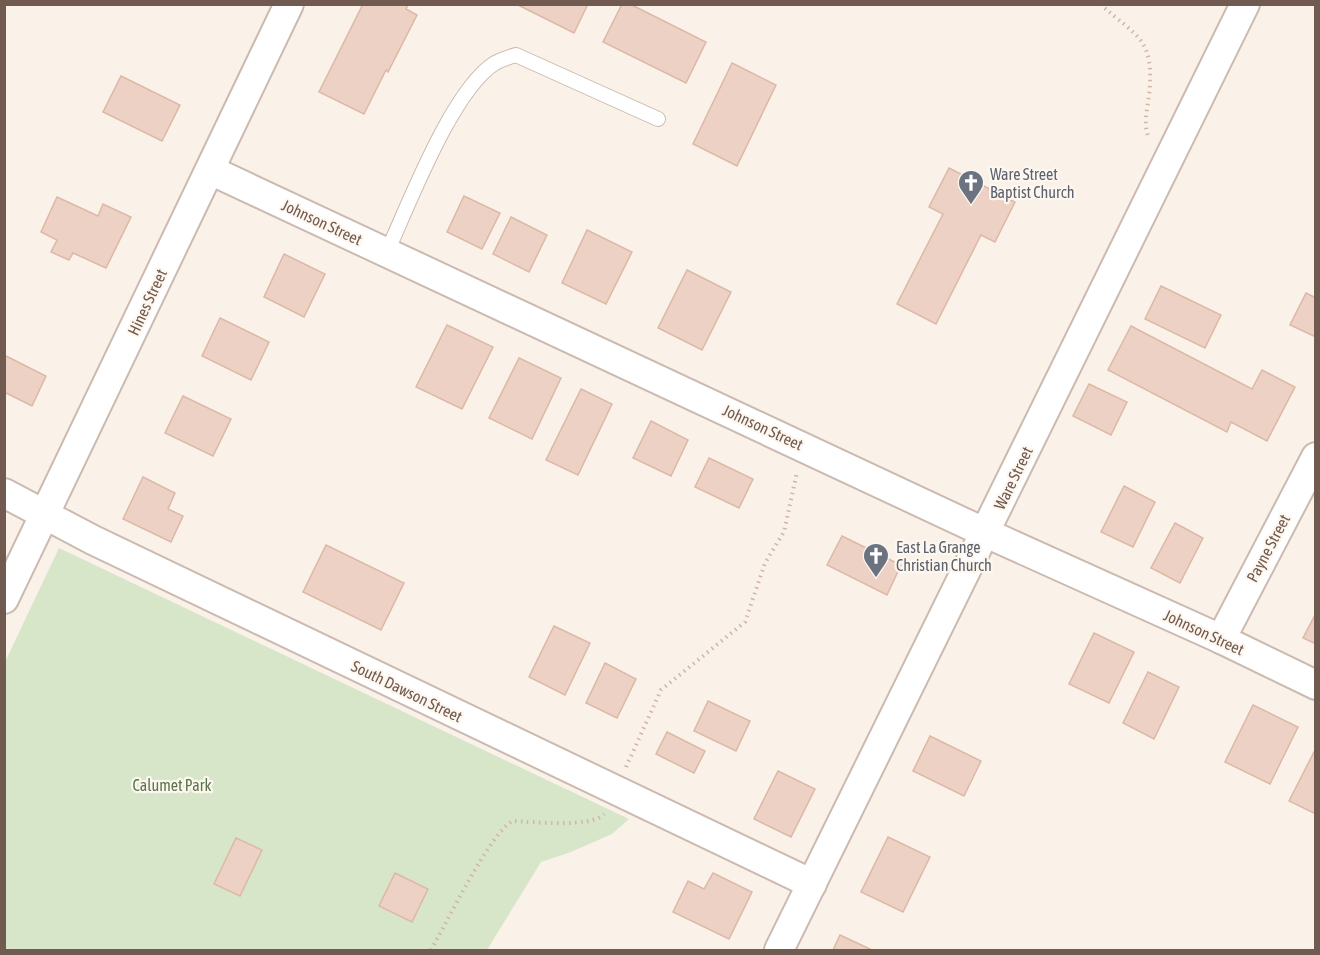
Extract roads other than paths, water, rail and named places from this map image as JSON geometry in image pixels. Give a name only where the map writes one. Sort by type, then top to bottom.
[{"type":"street","name":"Hines Street","points":[[4,599],[289,4]]},
{"type":"street","name":"Ware Street","points":[[779,951],[1245,4]]},
{"type":"street","name":"Johnson Street","points":[[210,170],[1316,685]]},
{"type":"street","name":"Payne Street","points":[[1221,639],[1316,457]]},
{"type":"street","name":"South Dawson Street","points":[[4,494],[93,540],[812,884]]},
{"type":"lane","points":[[387,252],[441,134],[471,86],[494,64],[516,55],[658,119]]},
{"type":"place","name":"Ware Street Baptist Church","points":[[971,206]]},
{"type":"place","name":"East La Grange Christian Church","points":[[876,579]]},
{"type":"park label","name":"Calumet Park","points":[[172,785]]}]
